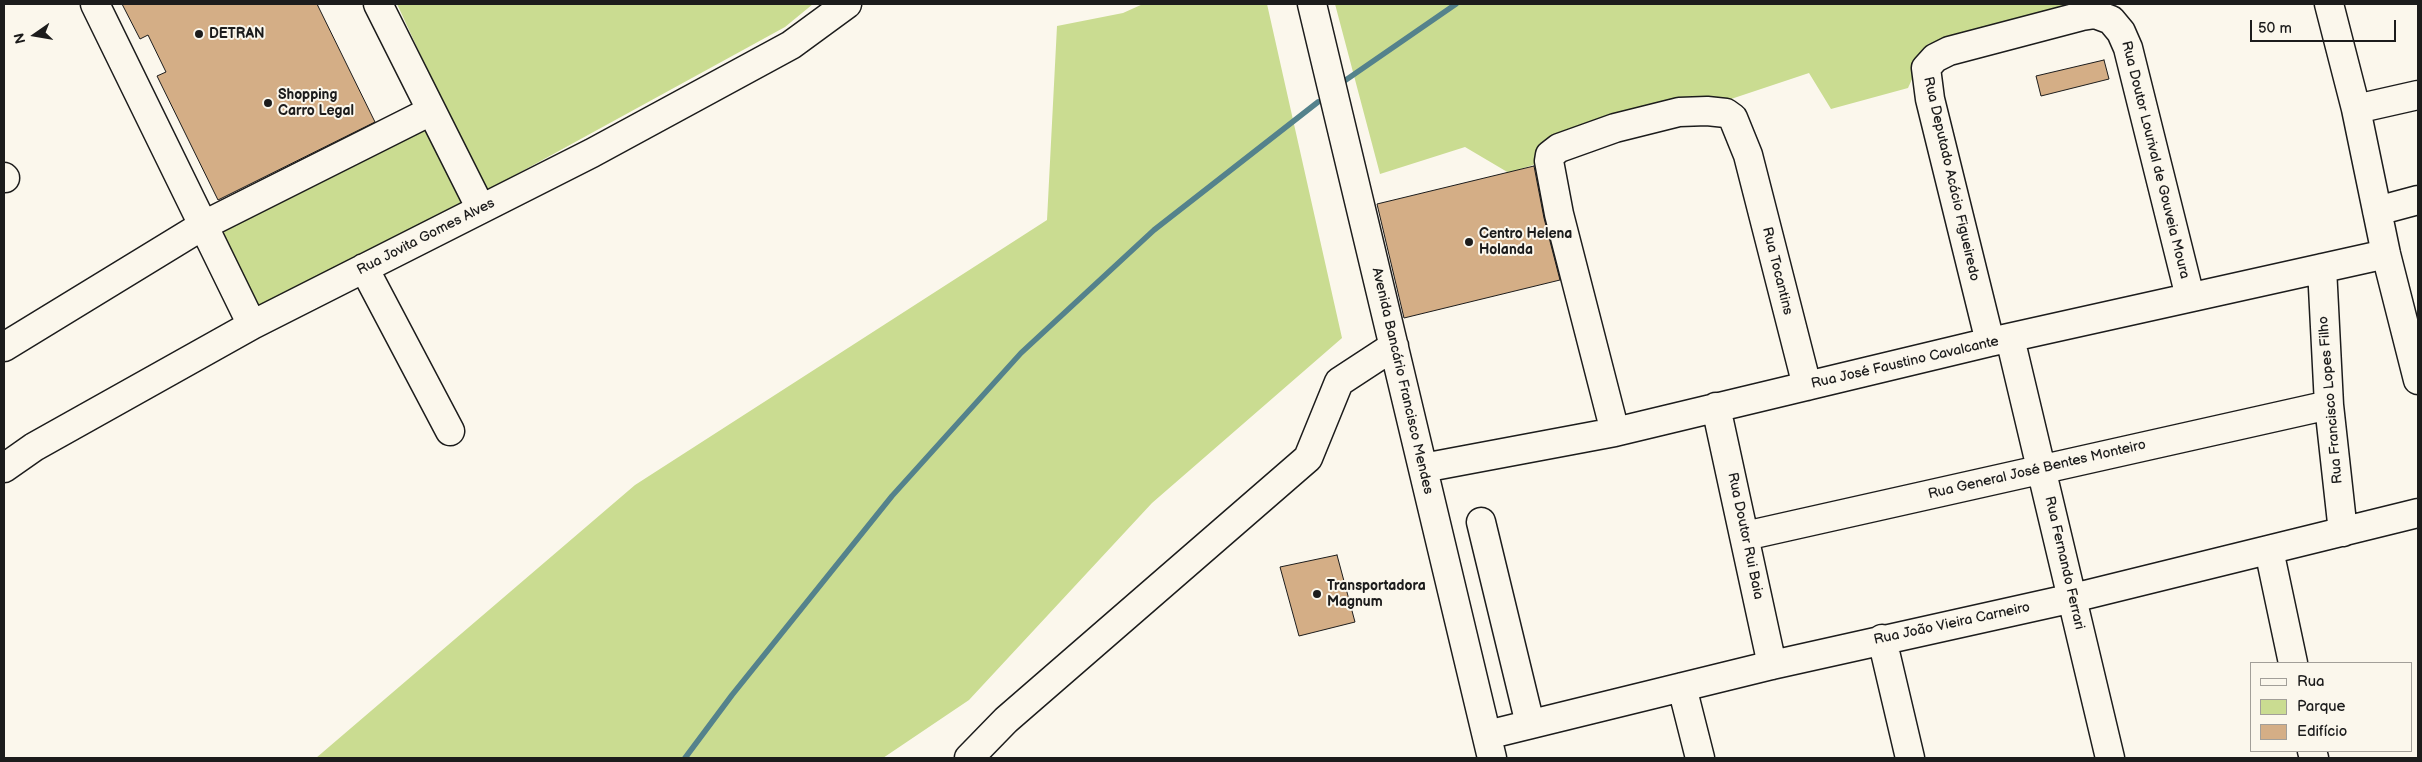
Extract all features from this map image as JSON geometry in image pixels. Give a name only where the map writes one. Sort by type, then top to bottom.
[{"type":"street","points":[[95,4],[252,325]]},
{"type":"street","points":[[378,4],[481,209]]},
{"type":"street","name":"Rua Jovita Gomes Alves","points":[[4,468],[34,447],[252,325],[592,153],[791,44],[846,4]]},
{"type":"street","name":"Avenida Bancário Francisco Mendes","points":[[1312,4],[1490,747]]},
{"type":"street","points":[[2329,4],[2356,109],[2398,205],[2386,254],[2410,310],[2418,380]]},
{"type":"street","name":"Rua Doutor Lourival de Gouveia Moura","points":[[2060,22],[2095,14],[2111,20],[2122,32],[2136,74],[2150,140],[2190,297]]},
{"type":"street","name":"Rua Deputado Acácio Figueiredo","points":[[2000,340],[1930,99],[1926,68],[1935,58],[1950,51],[2060,22]]},
{"type":"street","points":[[2356,109],[2418,95]]},
{"type":"street","points":[[4,347],[202,226],[431,111]]},
{"type":"street","name":"Rua Tocantins","points":[[1615,432],[1559,214],[1549,166],[1550,155],[1559,148],[1615,128],[1679,112],[1708,111],[1726,113],[1733,118],[1748,155],[1807,386]]},
{"type":"street","name":"Rua José Faustino Cavalcante","points":[[1423,468],[1615,432],[2000,340],[2386,254]]},
{"type":"street","points":[[364,268],[450,431]]},
{"type":"street","name":"Rua Francisco Lopes Filho","points":[[2322,268],[2329,405],[2343,532]]},
{"type":"street","name":"Rua Fernando Ferrari","points":[[2000,340],[2042,469],[2110,758]]},
{"type":"street","points":[[969,758],[1006,720],[1308,458],[1339,382],[1394,346]]},
{"type":"street","name":"Rua General José Bentes Monteiro","points":[[1746,536],[2329,405]]},
{"type":"street","name":"Rua Doutor Rui Baia","points":[[1716,407],[1746,536],[1772,665]]},
{"type":"street","name":"Rua João Vieira Carneiro","points":[[1490,747],[1530,724],[1882,639],[2073,598],[2418,513]]},
{"type":"street","points":[[1481,522],[1530,724]]},
{"type":"street","points":[[2268,550],[2293,662]]},
{"type":"street","points":[[1882,639],[1910,758]]},
{"type":"street","points":[[1682,687],[1700,758]]},
{"type":"green space","points":[[397,4],[813,4],[785,27],[484,192]]},
{"type":"green space","points":[[1143,4],[1267,4],[1342,338],[1152,503],[969,700],[883,758],[316,758],[635,485],[1047,220],[1057,26],[1123,13]]},
{"type":"green space","points":[[1335,4],[2079,4],[1928,44],[1908,88],[1831,109],[1809,73],[1509,173],[1465,147],[1380,174]]},
{"type":"green space","points":[[429,123],[469,205],[255,313],[213,231]]},
{"type":"building","name":"Shopping Carro Legal","points":[[122,4],[317,4],[375,122],[218,200],[157,76],[166,72],[148,35],[140,39]]},
{"type":"building","points":[[2104,60],[2109,79],[2041,96],[2036,76]]},
{"type":"building","name":"Centro Helena Holanda","points":[[1534,166],[1544,218],[1560,280],[1404,318],[1377,204]]},
{"type":"building","name":"Transportadora Magnum","points":[[1337,555],[1355,622],[1299,636],[1280,567]]},
{"type":"waterway","points":[[1340,84],[1456,4]]},
{"type":"waterway","points":[[685,758],[732,695],[892,496],[1021,353],[1154,230],[1318,102]]},
{"type":"place","name":"DETRAN","points":[[199,34]]},
{"type":"place","name":"Shopping Carro Legal","points":[[268,103]]},
{"type":"place","name":"Centro Helena Holanda","points":[[1469,242]]},
{"type":"place","name":"Transportadora Magnum","points":[[1317,594]]}]
